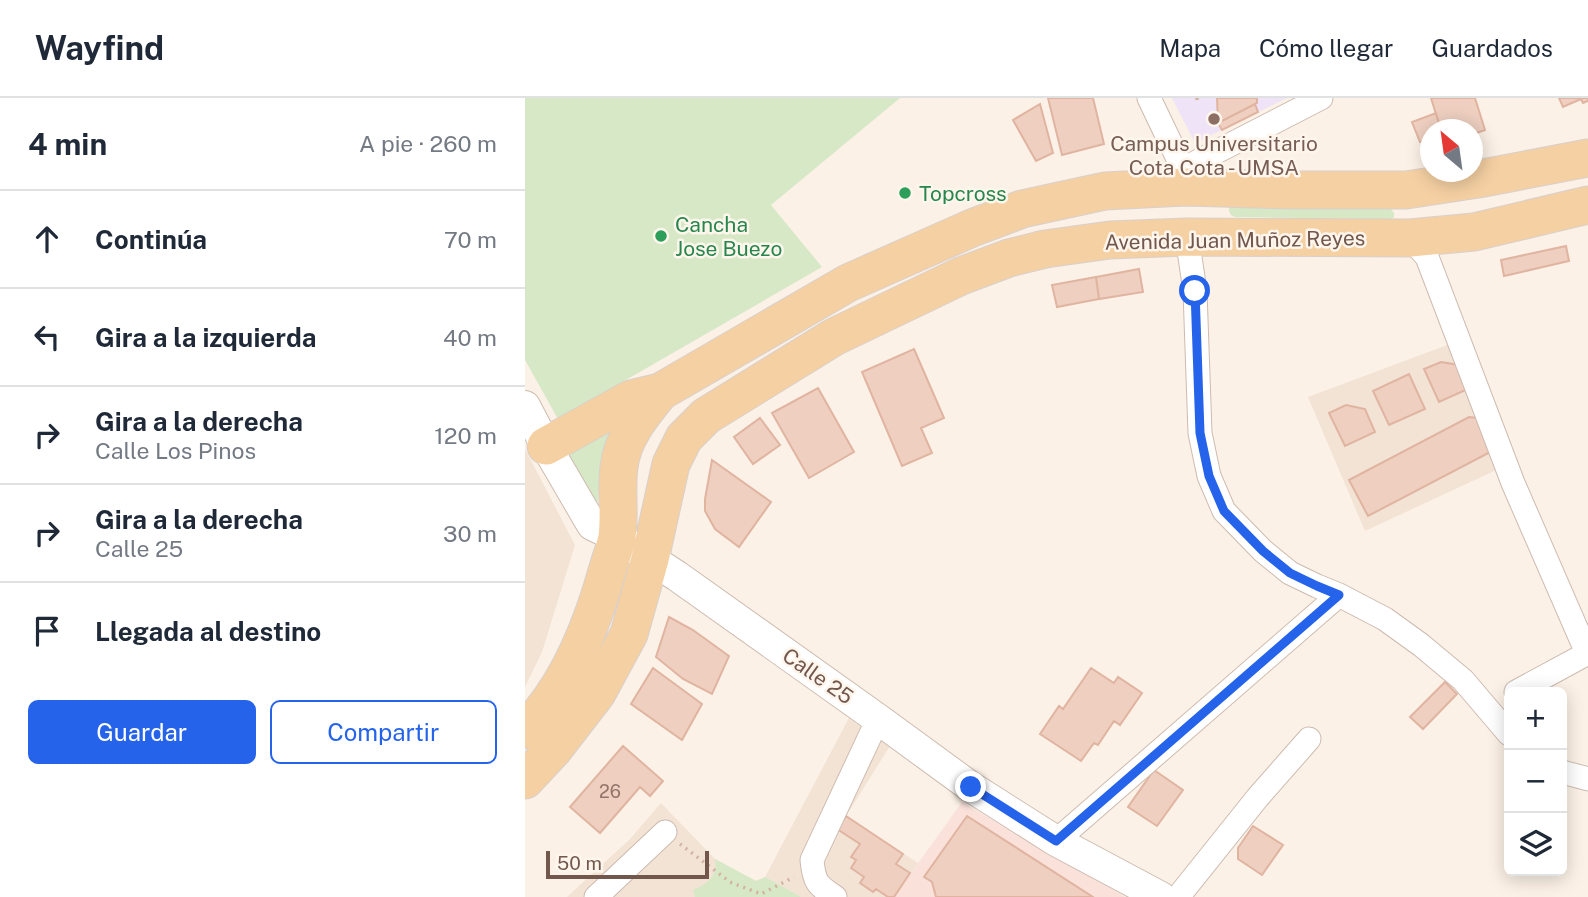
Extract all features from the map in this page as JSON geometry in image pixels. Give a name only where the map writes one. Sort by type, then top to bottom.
[{"type":"main road","points":[[537,451],[631,399],[660,392],[848,283],[972,228],[1023,209],[1105,191],[1184,178],[1292,190],[1406,190],[1588,158]]},
{"type":"main road","points":[[1184,178],[1187,237]]},
{"type":"main road","points":[[1406,190],[1410,238]]},
{"type":"main road","name":"Avenida Juan Muñoz Reyes","points":[[525,780],[554,750],[597,693],[629,634],[650,559],[671,464],[684,438],[706,416],[834,337],[961,276],[1009,258],[1045,249],[1110,240],[1187,237],[1410,238],[1474,232],[1588,205]]},
{"type":"main road","points":[[525,730],[543,712],[588,629],[617,537],[619,465],[626,440],[638,419],[660,392]]},
{"type":"street","points":[[1149,98],[1184,178],[1321,98]]},
{"type":"street","points":[[1187,237],[1195,291],[1200,433],[1209,476],[1224,511],[1263,551],[1290,573],[1385,620],[1421,646],[1463,680],[1504,728]]},
{"type":"street","points":[[1410,238],[1427,257],[1513,483],[1587,653],[1525,687]]},
{"type":"street","name":"Calle 25","points":[[525,406],[537,451],[592,525],[617,537],[677,576],[971,787],[1056,841],[1161,897]]},
{"type":"street","points":[[1056,841],[1339,595]]},
{"type":"street","points":[[1487,708],[1504,699]]},
{"type":"street","points":[[835,897],[819,887],[813,876],[812,860],[878,719]]},
{"type":"street","points":[[1178,897],[1258,797],[1309,739]]},
{"type":"street","points":[[1567,773],[1588,779]]},
{"type":"street","points":[[596,897],[665,832]]},
{"type":"path","points":[[665,832],[730,882],[761,894],[813,867]]},
{"type":"shaded area","name":"Campus Universitario Cota Cota - UMSA","points":[[1172,98],[1287,98],[1197,142],[1194,141]]},
{"type":"shaded area","points":[[1458,341],[1505,466],[1365,531],[1308,397]]},
{"type":"shaded area","points":[[525,449],[575,545],[542,652],[525,687]]},
{"type":"shaded area","points":[[849,718],[890,746],[846,816],[918,863],[894,897],[567,897],[630,839],[661,803],[715,859],[756,881],[765,877]]},
{"type":"shaded area","points":[[962,802],[1125,897],[894,897]]},
{"type":"green space","name":"Cancha Jose Buezo","points":[[525,98],[900,98],[771,205],[822,267],[558,419],[525,360]]},
{"type":"green space","points":[[1234,205],[1390,208],[1394,217],[1235,217],[1229,211]]},
{"type":"green space","points":[[612,425],[603,454],[598,501],[595,505],[564,448]]},
{"type":"green space","points":[[715,859],[756,881],[765,877],[801,897],[695,897],[693,890],[713,875]]},
{"type":"building","points":[[1048,98],[1093,98],[1104,144],[1062,155]]},
{"type":"building","points":[[1217,98],[1257,98],[1257,103],[1218,123]]},
{"type":"building","points":[[1431,98],[1475,98],[1482,119],[1438,119]]},
{"type":"building","points":[[1559,98],[1588,98],[1588,101],[1583,103],[1581,99],[1563,107]]},
{"type":"building","points":[[1040,104],[1053,153],[1036,161],[1013,120]]},
{"type":"building","points":[[1255,104],[1258,112],[1222,130],[1218,123]]},
{"type":"building","points":[[1436,113],[1438,119],[1420,119]]},
{"type":"building","points":[[1420,119],[1420,142],[1412,122]]},
{"type":"building","points":[[1566,246],[1569,261],[1504,276],[1501,260]]},
{"type":"building","points":[[1139,269],[1143,292],[1099,299],[1096,277]]},
{"type":"building","points":[[1096,277],[1099,299],[1057,307],[1052,285]]},
{"type":"building","points":[[914,349],[944,418],[921,428],[932,453],[902,466],[862,372]]},
{"type":"building","points":[[1441,362],[1459,365],[1470,388],[1439,402],[1424,369]]},
{"type":"building","points":[[1409,374],[1425,409],[1389,425],[1373,391]]},
{"type":"building","points":[[818,388],[854,452],[809,478],[772,413]]},
{"type":"building","points":[[1346,405],[1365,409],[1375,432],[1345,446],[1329,413]]},
{"type":"building","points":[[1469,417],[1477,418],[1494,450],[1368,516],[1349,480]]},
{"type":"building","points":[[760,418],[780,445],[753,464],[734,437]]},
{"type":"building","points":[[712,460],[771,502],[739,547],[715,529],[705,511]]},
{"type":"building","points":[[669,617],[693,630],[729,656],[712,694],[683,679],[656,657]]},
{"type":"building","points":[[653,668],[702,704],[682,740],[631,704]]},
{"type":"building","points":[[1091,668],[1114,683],[1118,677],[1142,693],[1120,725],[1114,721],[1098,745],[1094,743],[1081,761],[1040,734],[1059,706],[1063,709]]},
{"type":"building","points":[[1445,682],[1457,694],[1423,729],[1410,717]]},
{"type":"building","points":[[623,746],[663,781],[650,796],[640,787],[600,833],[570,807]]},
{"type":"building","points":[[1154,770],[1183,790],[1157,826],[1128,807]]},
{"type":"building","points":[[846,816],[903,854],[896,864],[910,873],[894,897],[888,897],[876,889],[873,892],[860,883],[864,877],[851,868],[856,860],[851,857],[860,844],[837,829]]},
{"type":"building","points":[[967,816],[1093,897],[936,897],[932,882],[924,877]]},
{"type":"building","points":[[1253,826],[1283,845],[1262,875],[1238,859],[1238,848]]},
{"type":"place","name":"Campus Universitario Cota Cota - UMSA","points":[[1214,119]]},
{"type":"place","name":"Topcross","points":[[905,193]]},
{"type":"place","name":"Cancha Jose Buezo","points":[[661,236]]},
{"type":"route","points":[[971,787],[1056,841],[1339,595],[1290,573],[1263,551],[1224,511],[1209,476],[1200,433],[1195,291]]}]
